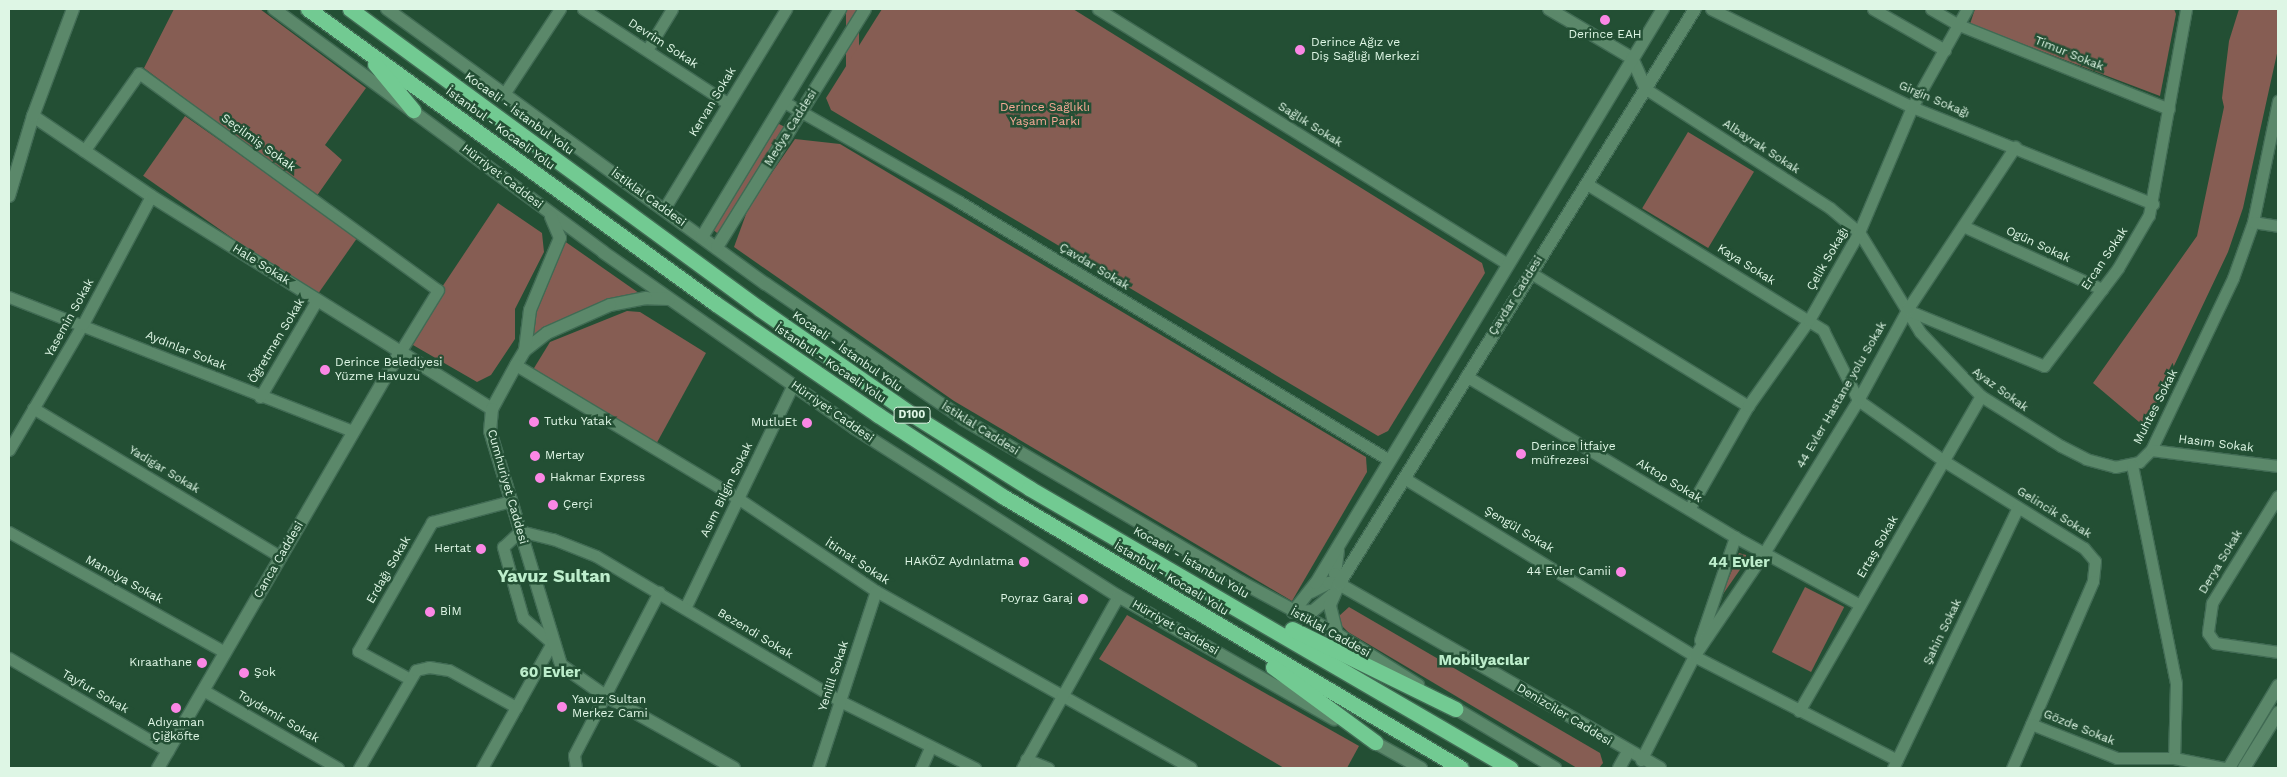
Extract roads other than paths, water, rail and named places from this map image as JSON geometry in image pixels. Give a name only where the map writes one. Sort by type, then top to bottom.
[{"type":"highway","name":"İstanbul - Kocaeli Yolu","points":[[308,9],[716,304],[878,415],[1004,497],[1461,768]]},
{"type":"highway","name":"Kocaeli - İstanbul Yolu","points":[[350,9],[873,389],[986,462],[1510,768]]},
{"type":"highway","points":[[359,45],[413,110]]},
{"type":"highway","points":[[1190,580],[1455,709]]},
{"type":"highway","points":[[1220,626],[1375,742]]},
{"type":"main road","name":"Hürriyet Caddesi","points":[[274,9],[669,299],[931,478],[1118,596],[1421,768]]},
{"type":"main road","name":"İstiklal Caddesi","points":[[387,9],[702,237],[964,419],[1293,612],[1337,634],[1455,709],[1555,768]]},
{"type":"main road","name":"Medya Caddesi","points":[[702,237],[840,9]]},
{"type":"main road","name":"Medya Caddesi","points":[[717,247],[865,9]]},
{"type":"main road","points":[[1549,9],[1632,58],[1646,89]]},
{"type":"main road","name":"Çavdar Caddesi","points":[[1293,612],[1310,592],[1388,460],[1663,9]]},
{"type":"main road","name":"Çavdar Caddesi","points":[[1293,612],[1313,611],[1337,589],[1466,376],[1695,9]]},
{"type":"main road","points":[[9,196],[33,116],[69,10]]},
{"type":"main road","name":"Hale Sokak","points":[[33,116],[151,196],[492,409]]},
{"type":"main road","name":"Cumhuriyet Caddesi","points":[[547,211],[557,226],[560,238],[530,310],[525,350],[492,409],[490,431],[552,643],[561,665],[604,695],[734,768]]},
{"type":"main road","name":"Cumhuriyet Caddesi","points":[[525,350],[554,330],[610,305],[646,298],[669,299]]},
{"type":"main road","name":"Canca Caddesi","points":[[158,768],[400,352]]},
{"type":"main road","name":"Çavdar Caddesi","points":[[1337,634],[1331,612],[1337,589],[1335,574],[1340,543]]},
{"type":"main road","name":"Çavdar Caddesi","points":[[1310,592],[1330,583],[1337,589]]},
{"type":"main road","name":"Denizciler Caddesi","points":[[1337,589],[1641,760],[1660,768]]},
{"type":"main road","points":[[2229,768],[2278,686]]},
{"type":"main road","points":[[2244,768],[2278,712]]},
{"type":"main road","points":[[1619,768],[1628,752]]},
{"type":"street","points":[[504,94],[560,9]]},
{"type":"street","name":"Devrim Sokak","points":[[583,9],[727,103]]},
{"type":"street","points":[[647,50],[672,9]]},
{"type":"street","name":"Kervan Sokak","points":[[664,209],[786,9]]},
{"type":"street","name":"Sağlık Sokak","points":[[1098,9],[1507,264]]},
{"type":"street","name":"Girgin Sokağı","points":[[1711,9],[1912,107],[2153,204]]},
{"type":"street","points":[[1873,9],[1945,50]]},
{"type":"street","name":"Timur Sokak","points":[[1930,9],[1959,25],[2169,109]]},
{"type":"street","name":"Çelik Sokağı","points":[[1689,509],[1748,406],[1808,320],[1859,232],[1912,107],[1967,9]]},
{"type":"street","name":"Ercan Sokak","points":[[1906,310],[2044,366],[2130,250],[2153,204],[2186,9]]},
{"type":"street","name":"Seçilmiş Sokak","points":[[84,151],[139,73],[438,290],[400,352]]},
{"type":"street","name":"Albayrak Sokak","points":[[1646,89],[1830,208],[1859,232]]},
{"type":"street","name":"Muhtes Sokak","points":[[2132,465],[2151,450],[2233,278],[2252,222],[2278,101]]},
{"type":"street","name":"Çavdar Sokak","points":[[784,102],[958,201],[1388,460]]},
{"type":"street","name":"44 Evler Hastane yolu Sokak","points":[[1641,760],[1694,656],[1764,553],[1858,400],[1906,310],[2015,147]]},
{"type":"street","name":"Kaya Sokak","points":[[1587,184],[1823,330],[1832,342],[1858,400]]},
{"type":"street","name":"Yasemin Sokak","points":[[9,450],[83,324],[151,196]]},
{"type":"street","points":[[2252,222],[2278,226]]},
{"type":"street","name":"Ogün Sokak","points":[[1963,226],[2102,289]]},
{"type":"street","name":"Ayaz Sokak","points":[[1859,232],[1906,310],[1936,352],[1981,396],[2042,436],[2086,459],[2115,467],[2132,465]]},
{"type":"street","points":[[1530,273],[1748,406]]},
{"type":"street","name":"Aydınlar Sokak","points":[[9,297],[83,324],[353,432]]},
{"type":"street","name":"Öğretmen Sokak","points":[[260,396],[317,300]]},
{"type":"street","name":"İtimat Sokak","points":[[516,365],[739,499],[876,591],[1191,768]]},
{"type":"street","name":"Aktop Sokak","points":[[1466,376],[1735,537],[1860,605]]},
{"type":"street","name":"Asım Bilgin Sokak","points":[[685,608],[794,385]]},
{"type":"street","name":"Ertaş Sokak","points":[[1799,711],[1981,396]]},
{"type":"street","name":"Gelincik Sokak","points":[[1858,400],[1944,461],[2088,551],[2095,561],[2096,570],[2012,768]]},
{"type":"street","name":"Yadigar Sokak","points":[[34,408],[281,557]]},
{"type":"street","name":"Hasım Sokak","points":[[2151,450],[2278,466]]},
{"type":"street","points":[[2132,465],[2176,684],[2174,758]]},
{"type":"street","name":"Şengül Sokak","points":[[1404,478],[1694,656],[1895,764]]},
{"type":"street","name":"Derya Sokak","points":[[2278,496],[2275,508],[2212,603],[2208,633],[2215,642],[2278,652]]},
{"type":"street","name":"Erdağı Sokak","points":[[410,679],[358,651],[432,522],[511,501]]},
{"type":"street","name":"Şahin Sokak","points":[[1895,764],[2018,507]]},
{"type":"street","points":[[482,768],[552,643],[523,618],[512,582],[503,547],[520,531]]},
{"type":"street","name":"Bezendi Sokak","points":[[520,531],[583,549],[659,592],[840,701],[930,748],[975,768]]},
{"type":"street","name":"Manolya Sokak","points":[[9,532],[225,652]]},
{"type":"street","name":"44 Evler Hastane yolu Sokak","points":[[1694,656],[1735,537]]},
{"type":"street","name":"Yenilil Sokak","points":[[818,768],[876,591]]},
{"type":"street","points":[[576,768],[574,755],[659,592]]},
{"type":"street","points":[[1048,768],[1024,764],[1118,596]]},
{"type":"street","name":"Tayfur Sokak","points":[[9,658],[168,751]]},
{"type":"street","points":[[359,768],[410,679],[416,670],[421,668],[449,670],[516,707]]},
{"type":"street","name":"Toydemir Sokak","points":[[203,690],[338,768]]},
{"type":"street","name":"Gözde Sokak","points":[[2031,724],[2116,763],[2174,758],[2224,768]]},
{"type":"street","points":[[921,768],[930,748]]},
{"type":"place","name":"Derince EAH","points":[[1605,20]]},
{"type":"place","name":"Derince Ağız ve Diş Sağlığı Merkezi","points":[[1300,50]]},
{"type":"place","name":"Derince Belediyesi Yüzme Havuzu","points":[[325,370]]},
{"type":"place","name":"Tutku Yatak","points":[[534,422]]},
{"type":"place","name":"MutluEt","points":[[807,423]]},
{"type":"place","name":"Derince İtfaiye müfrezesi","points":[[1521,454]]},
{"type":"place","name":"Mertay","points":[[535,456]]},
{"type":"place","name":"Hakmar Express","points":[[540,478]]},
{"type":"place","name":"Çerçi","points":[[553,505]]},
{"type":"place","name":"Hertat","points":[[481,549]]},
{"type":"place","name":"HAKÖZ Aydınlatma","points":[[1024,562]]},
{"type":"place","name":"44 Evler Camii","points":[[1621,572]]},
{"type":"place","name":"Poyraz Garaj","points":[[1083,599]]},
{"type":"place","name":"BİM","points":[[430,612]]},
{"type":"place","name":"Kıraathane","points":[[202,663]]},
{"type":"place","name":"Şok","points":[[244,673]]},
{"type":"place","name":"Yavuz Sultan Merkez Cami","points":[[562,707]]},
{"type":"place","name":"Adıyaman Çiğköfte","points":[[176,708]]},
{"type":"district","name":"44 Evler","points":[[1739,563]]},
{"type":"district","name":"Yavuz Sultan","points":[[554,576]]},
{"type":"district","name":"Mobilyacılar","points":[[1484,661]]},
{"type":"district","name":"60 Evler","points":[[550,673]]},
{"type":"park label","name":"Derince Sağlıklı Yaşam Parkı","points":[[1045,115]]}]
